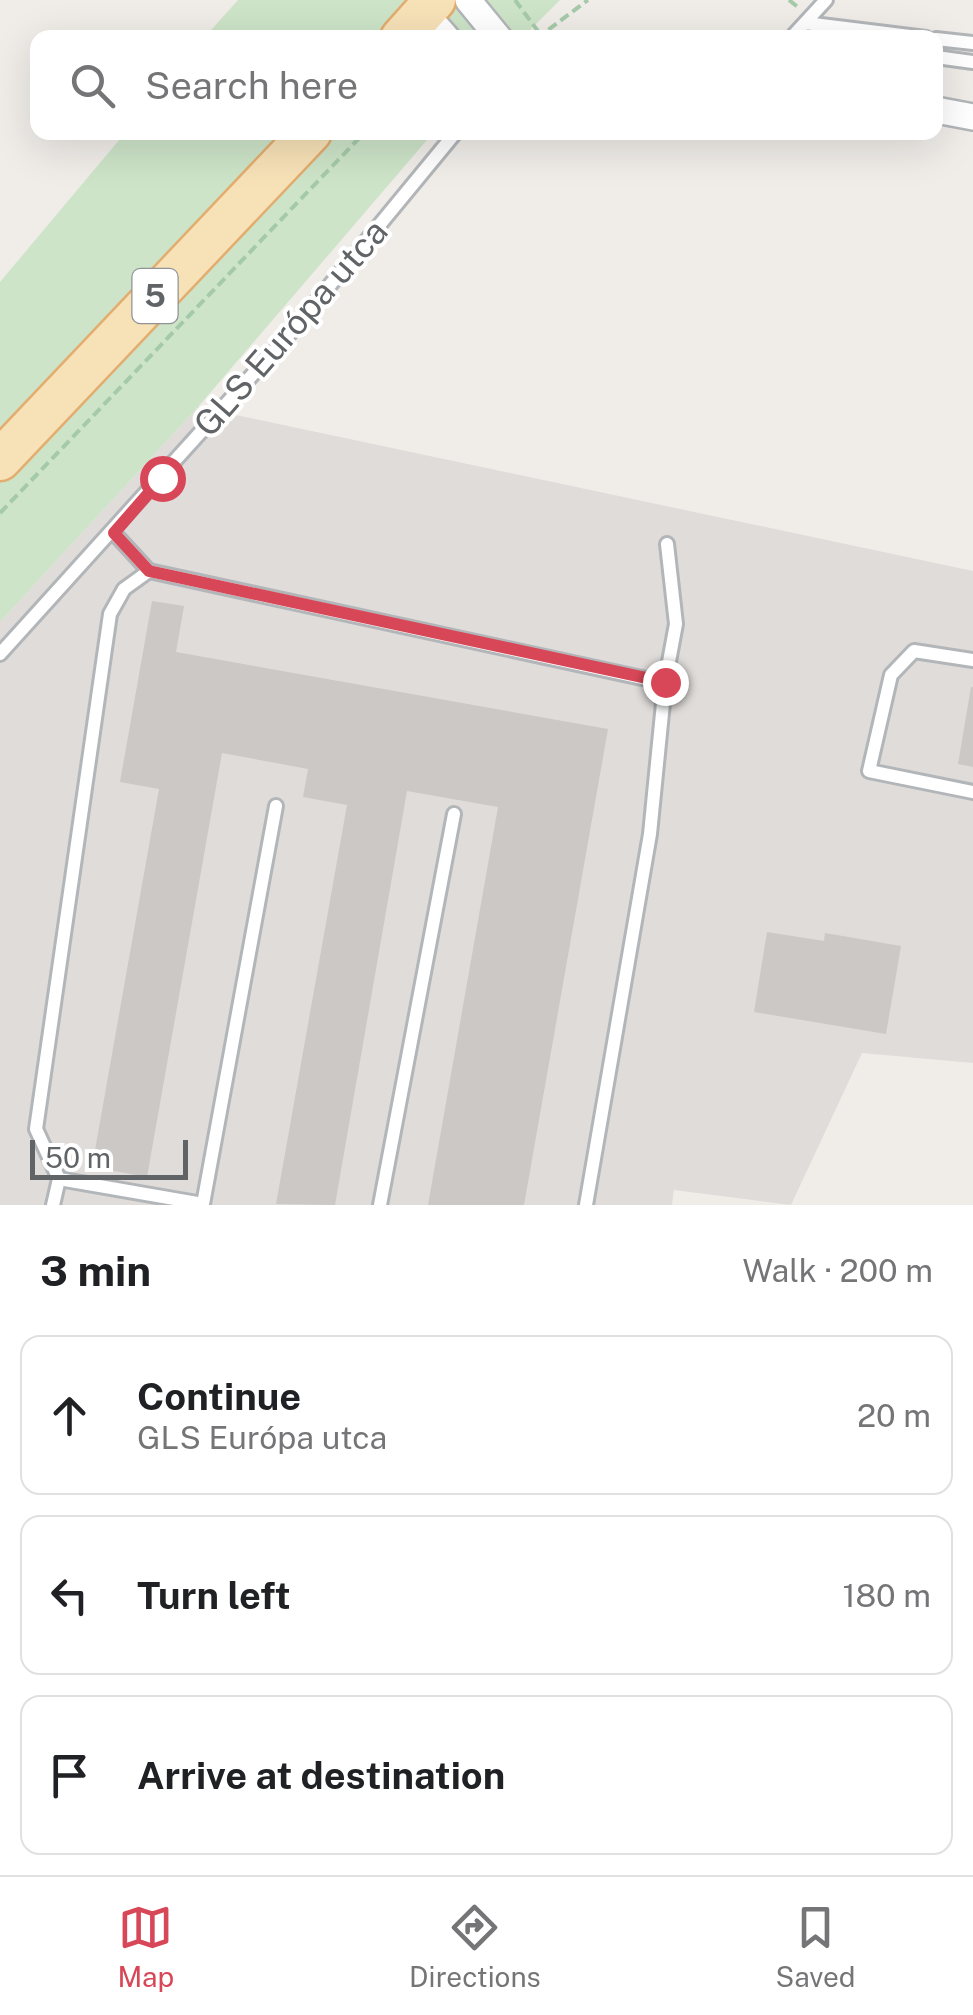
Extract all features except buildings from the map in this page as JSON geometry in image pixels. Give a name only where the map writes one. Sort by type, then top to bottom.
[{"type":"main road","name":"5","points":[[0,460],[302,140]]},
{"type":"street","points":[[468,0],[493,30]]},
{"type":"street","points":[[943,111],[973,117]]},
{"type":"lane","points":[[800,30],[826,0]]},
{"type":"lane","points":[[805,23],[861,30]]},
{"type":"lane","points":[[943,39],[973,43]]},
{"type":"lane","points":[[943,58],[973,62]]},
{"type":"lane","name":"GLS Európa utca","points":[[0,654],[114,533],[293,330],[449,140]]},
{"type":"lane","points":[[114,533],[149,571],[665,682]]},
{"type":"lane","points":[[586,1205],[650,834],[665,682],[676,624],[667,544]]},
{"type":"lane","points":[[53,1205],[59,1179],[36,1129],[92,722],[110,614],[124,588],[149,571]]},
{"type":"lane","points":[[973,660],[914,651],[891,674],[869,771],[973,792]]},
{"type":"lane","points":[[59,1179],[207,1204],[276,806]]},
{"type":"lane","points":[[380,1205],[454,814]]},
{"type":"path","points":[[515,0],[538,30]]},
{"type":"path","points":[[550,30],[588,0]]},
{"type":"path","points":[[0,513],[357,140]]},
{"type":"shaded area","points":[[198,407],[973,571],[973,1063],[862,1053],[791,1205],[674,1190],[672,1205],[0,1205],[0,622]]},
{"type":"green space","points":[[238,0],[560,0],[530,30],[211,30]]},
{"type":"green space","points":[[119,140],[427,140],[198,407],[0,622],[0,282]]},
{"type":"route","points":[[162,478],[114,533],[149,571],[665,682]]}]
